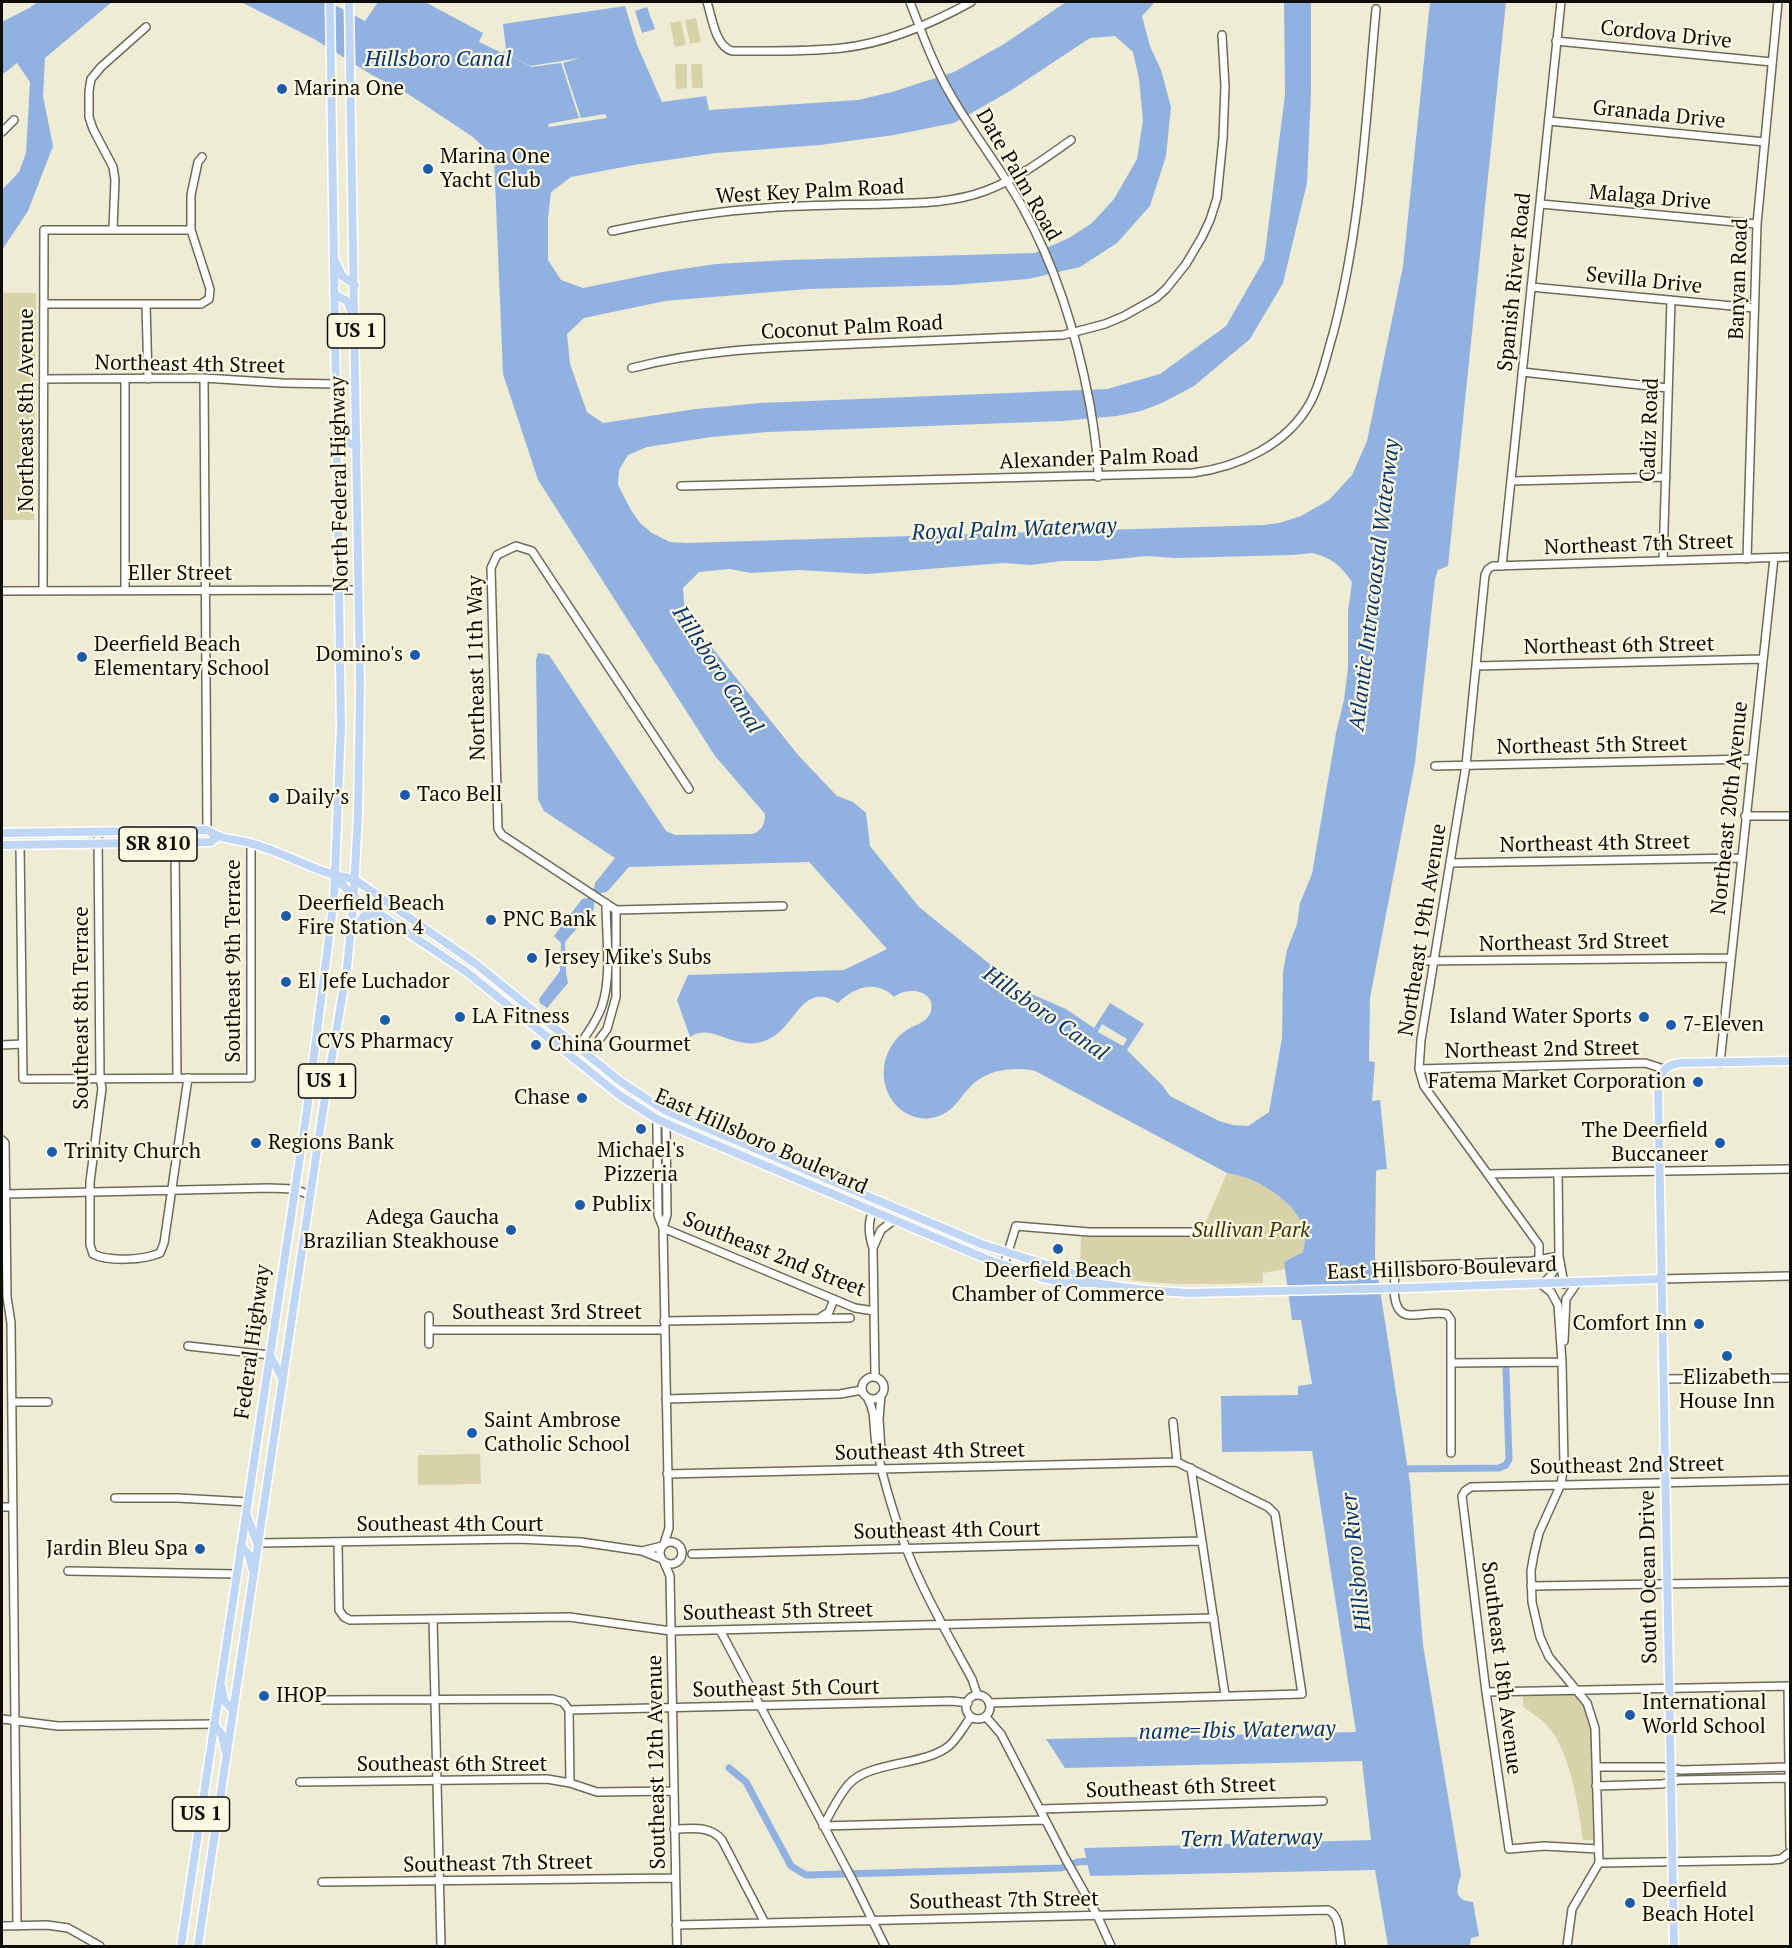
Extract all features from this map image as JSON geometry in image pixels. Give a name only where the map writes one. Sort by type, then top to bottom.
[{"type":"main road","name":"North Federal Highway","points":[[330,2],[341,740]]},
{"type":"main road","name":"North Federal Highway","points":[[349,6],[355,285],[360,742],[353,896]]},
{"type":"main road","points":[[334,259],[342,276],[355,285]]},
{"type":"main road","points":[[334,294],[347,301],[355,320]]},
{"type":"main road","points":[[336,424],[345,441],[357,447]]},
{"type":"main road","name":"Federal Highway","points":[[181,1947],[323,993],[335,877],[341,740]]},
{"type":"main road","name":"SR 810","points":[[2,833],[207,830]]},
{"type":"main road","name":"East Hillsboro Boulevard","points":[[207,830],[217,837],[250,843],[298,860],[335,877],[354,879],[476,964],[621,1082],[664,1110],[928,1221],[1008,1253],[1066,1271],[1094,1283]]},
{"type":"main road","name":"East Hillsboro Boulevard","points":[[2,845],[211,842],[217,837]]},
{"type":"main road","name":"East Hillsboro Boulevard","points":[[335,877],[353,896],[468,973],[619,1095],[657,1119],[1004,1266],[1067,1283],[1094,1283],[1168,1292],[1263,1292],[1660,1280]]},
{"type":"main road","name":"Federal Highway","points":[[198,1947],[351,934],[353,896]]},
{"type":"main road","points":[[351,934],[364,916],[382,915]]},
{"type":"main road","points":[[447,959],[463,965],[476,964]]},
{"type":"main road","points":[[468,973],[475,972],[493,977]]},
{"type":"main road","points":[[559,1047],[578,1055],[588,1055]]},
{"type":"main road","points":[[1664,1069],[1680,1063],[1791,1061]]},
{"type":"main road","name":"South Ocean Drive","points":[[1664,1069],[1658,1082],[1660,1280],[1674,1947]]},
{"type":"main road","points":[[834,1194],[841,1192],[865,1201],[870,1197]]},
{"type":"main road","points":[[873,1211],[888,1208],[928,1221]]},
{"type":"main road","points":[[274,1327],[278,1342],[286,1356]]},
{"type":"main road","points":[[270,1355],[282,1379]]},
{"type":"main road","points":[[246,1512],[258,1543]]},
{"type":"main road","points":[[241,1546],[249,1555],[253,1572]]},
{"type":"main road","points":[[220,1682],[224,1701],[233,1710]]},
{"type":"main road","points":[[214,1724],[222,1735],[226,1756]]},
{"type":"street","points":[[707,2],[721,44],[726,50],[732,51],[841,48],[885,40],[920,27],[971,2]]},
{"type":"street","name":"Date Palm Road","points":[[910,2],[952,97],[1023,208],[1056,280],[1074,332],[1085,382],[1093,424],[1098,477]]},
{"type":"street","name":"Spanish River Road","points":[[1502,566],[1561,2]]},
{"type":"street","name":"Banyan Road","points":[[1748,558],[1757,224],[1778,2]]},
{"type":"street","name":"Alexander Palm Road","points":[[681,486],[1193,473],[1223,468],[1252,456],[1278,439],[1310,404],[1326,360],[1338,316],[1358,200],[1376,9]]},
{"type":"street","points":[[146,27],[101,67],[92,79],[89,91],[89,117],[113,166],[115,180],[113,229],[191,230]]},
{"type":"street","name":"Coconut Palm Road","points":[[632,368],[670,359],[752,349],[1063,335],[1105,324],[1124,316],[1166,289],[1186,264],[1210,220],[1217,198],[1225,109],[1222,35]]},
{"type":"street","name":"Cordova Drive","points":[[1556,41],[1772,62]]},
{"type":"street","points":[[2,132],[14,120]]},
{"type":"street","name":"Granada Drive","points":[[1549,121],[1765,142]]},
{"type":"street","name":"West Key Palm Road","points":[[612,231],[690,215],[733,211],[947,200],[983,192],[1007,182],[1043,161],[1071,140]]},
{"type":"street","points":[[44,304],[201,304],[209,299],[210,289],[191,230],[192,195],[198,162],[202,157]]},
{"type":"street","name":"Malaga Drive","points":[[1540,204],[1757,224]]},
{"type":"street","name":"Northeast 8th Avenue","points":[[43,591],[44,230],[113,229]]},
{"type":"street","name":"Sevilla Drive","points":[[1531,287],[1754,308]]},
{"type":"street","name":"Cadiz Road","points":[[1663,561],[1671,300]]},
{"type":"street","points":[[146,304],[148,379]]},
{"type":"street","points":[[1522,372],[1668,388]]},
{"type":"street","points":[[204,378],[207,830]]},
{"type":"street","name":"Northeast 4th Street","points":[[44,379],[204,378],[336,384]]},
{"type":"street","points":[[124,380],[125,590]]},
{"type":"street","points":[[1512,481],[1666,477]]},
{"type":"street","name":"Northeast 11th Way","points":[[616,910],[502,835],[498,829],[491,568],[497,555],[516,546],[532,551],[689,789]]},
{"type":"street","name":"Northeast 7th Street","points":[[1488,569],[1493,566],[1791,557]]},
{"type":"street","name":"Northeast 20th Avenue","points":[[1720,1063],[1774,558]]},
{"type":"street","name":"Northeast 19th Avenue","points":[[1488,569],[1485,575],[1466,765],[1421,1040],[1419,1069],[1424,1086],[1539,1245],[1539,1260]]},
{"type":"street","name":"Eller Street","points":[[2,591],[359,590]]},
{"type":"street","name":"Northeast 6th Street","points":[[1476,666],[1763,659]]},
{"type":"street","name":"Northeast 5th Street","points":[[1435,766],[1751,759]]},
{"type":"street","points":[[1745,816],[1791,816]]},
{"type":"street","name":"Southeast 8th Terrace","points":[[98,832],[100,1079],[102,1088],[90,1193],[90,1245],[93,1254],[102,1258],[149,1258],[160,1253],[165,1243],[171,1191]]},
{"type":"street","points":[[175,843],[177,1078]]},
{"type":"street","name":"Southeast 9th Terrace","points":[[188,1078],[251,1078],[250,843]]},
{"type":"street","points":[[20,845],[23,1079],[188,1078],[171,1191]]},
{"type":"street","name":"Northeast 4th Street","points":[[1450,863],[1741,858]]},
{"type":"street","points":[[579,1047],[602,1007],[607,981],[603,901]]},
{"type":"street","points":[[588,1055],[606,1029],[616,997],[616,910],[783,906]]},
{"type":"street","name":"Northeast 3rd Street","points":[[1418,961],[1731,958]]},
{"type":"street","points":[[606,963],[617,963]]},
{"type":"street","points":[[602,1007],[612,1012]]},
{"type":"street","points":[[2,1045],[22,1044]]},
{"type":"street","name":"Northeast 2nd Street","points":[[1419,1069],[1645,1063],[1664,1069]]},
{"type":"street","points":[[663,1228],[658,1215],[657,1119],[664,1110]]},
{"type":"street","points":[[664,1110],[667,1215],[663,1228],[664,1330],[669,1528],[659,1554],[663,1561],[677,1562],[682,1554],[669,1528]]},
{"type":"street","points":[[2,1140],[5,1143],[6,1194],[4,1297],[11,1323],[17,1926]]},
{"type":"street","points":[[1488,1174],[1791,1169]]},
{"type":"street","points":[[1558,1173],[1559,1256],[1564,1284]]},
{"type":"street","points":[[6,1194],[294,1189],[312,1182]]},
{"type":"street","points":[[294,1189],[310,1195]]},
{"type":"street","points":[[873,1211],[869,1220],[870,1240],[873,1248],[875,1376]]},
{"type":"street","points":[[873,1248],[882,1230],[894,1220]]},
{"type":"street","points":[[1004,1266],[1016,1226],[1089,1232],[1209,1232]]},
{"type":"street","name":"Southeast 2nd Street","points":[[663,1228],[859,1310],[874,1311]]},
{"type":"street","points":[[1451,1453],[1451,1320],[1447,1314],[1440,1312],[1409,1315],[1399,1310],[1395,1303],[1396,1269],[1405,1266],[1539,1260],[1559,1256]]},
{"type":"street","points":[[1559,1256],[1552,1274],[1542,1285],[1551,1292],[1558,1305],[1562,1362],[1564,1465],[1561,1484],[1539,1533],[1534,1554],[1532,1602],[1540,1637],[1550,1657],[1587,1704],[1595,1728],[1599,1863],[1572,1909],[1567,1946]]},
{"type":"street","name":"East Hillsboro Boulevard","points":[[1660,1280],[1791,1276]]},
{"type":"street","points":[[1562,1362],[1566,1299],[1577,1283]]},
{"type":"street","points":[[821,1317],[828,1312],[834,1299]]},
{"type":"street","points":[[429,1317],[429,1344]]},
{"type":"street","name":"Southeast 3rd Street","points":[[664,1321],[850,1318]]},
{"type":"street","name":"Southeast 3rd Street","points":[[429,1330],[664,1330]]},
{"type":"street","points":[[188,1346],[270,1355]]},
{"type":"street","points":[[1451,1363],[1562,1362]]},
{"type":"street","points":[[875,1376],[865,1382],[862,1390],[873,1411],[882,1470],[905,1549],[972,1679],[977,1694]]},
{"type":"street","points":[[875,1376],[884,1382],[879,1419],[882,1470]]},
{"type":"street","points":[[1663,1379],[1791,1378]]},
{"type":"street","points":[[666,1399],[840,1394],[862,1390]]},
{"type":"street","points":[[868,1399],[876,1399],[881,1395]]},
{"type":"street","points":[[12,1402],[48,1401]]},
{"type":"street","points":[[1173,1422],[1177,1462]]},
{"type":"street","name":"Southeast 4th Street","points":[[668,1474],[1177,1462],[1268,1507],[1275,1514],[1302,1694],[1225,1695]]},
{"type":"street","points":[[989,1703],[1225,1695],[1191,1468]]},
{"type":"street","name":"Southeast 2nd Street","points":[[1465,1491],[1471,1487],[1791,1480]]},
{"type":"street","name":"Southeast 18th Avenue","points":[[1465,1491],[1462,1496],[1486,1692],[1509,1849],[1544,1846],[1598,1848]]},
{"type":"street","points":[[115,1498],[178,1498],[248,1502]]},
{"type":"street","points":[[2,1508],[13,1507]]},
{"type":"street","name":"Southeast 4th Court","points":[[258,1543],[519,1539],[581,1542],[642,1551],[663,1561]]},
{"type":"street","name":"Southeast 4th Court","points":[[677,1562],[692,1554],[1202,1541]]},
{"type":"street","name":"Southeast 5th Street","points":[[338,1542],[339,1610],[344,1617],[350,1620],[569,1617],[671,1631],[1214,1618]]},
{"type":"street","points":[[663,1545],[678,1545],[692,1554]]},
{"type":"street","name":"Southeast 4th Court","points":[[642,1551],[663,1545]]},
{"type":"street","name":"Southeast 12th Avenue","points":[[663,1561],[670,1576],[677,1947]]},
{"type":"street","name":"Southeast 12th Avenue","points":[[670,1576],[677,1562]]},
{"type":"street","points":[[68,1570],[237,1574]]},
{"type":"street","points":[[1531,1586],[1791,1582]]},
{"type":"street","points":[[433,1619],[441,1947]]},
{"type":"street","points":[[720,1630],[853,1881],[885,1947]]},
{"type":"street","points":[[1486,1692],[1789,1686],[1791,1846]]},
{"type":"street","points":[[977,1694],[984,1696],[989,1703],[986,1717],[977,1719],[971,1717],[968,1703],[972,1696],[977,1694]]},
{"type":"street","name":"Southeast 5th Court","points":[[322,1700],[552,1699],[563,1702],[569,1710],[952,1701],[968,1703]]},
{"type":"street","points":[[569,1710],[570,1783]]},
{"type":"street","points":[[823,1826],[850,1783],[872,1772],[930,1755],[947,1747],[971,1717]]},
{"type":"street","points":[[986,1717],[1001,1734],[1111,1947]]},
{"type":"street","points":[[2,1719],[58,1726],[214,1724]]},
{"type":"street","points":[[1596,1767],[1681,1770],[1789,1767]]},
{"type":"street","points":[[1596,1786],[1662,1784],[1679,1780],[1789,1778]]},
{"type":"street","name":"Southeast 6th Street","points":[[300,1782],[547,1779],[570,1783],[597,1792],[674,1791]]},
{"type":"street","name":"Southeast 6th Street","points":[[1040,1809],[1323,1801]]},
{"type":"street","points":[[823,1826],[1045,1820]]},
{"type":"street","points":[[675,1829],[707,1829],[716,1832],[765,1923]]},
{"type":"street","points":[[1599,1863],[1772,1860],[1780,1859],[1791,1852]]},
{"type":"street","name":"Southeast 7th Street","points":[[322,1882],[675,1878]]},
{"type":"street","name":"Southeast 7th Street","points":[[676,1925],[1328,1910],[1336,1916],[1341,1947]]},
{"type":"street","points":[[2,1926],[47,1925],[68,1928],[100,1947]]},
{"type":"green space","points":[[696,18],[701,42],[690,44],[685,20]]},
{"type":"green space","points":[[681,21],[686,45],[675,47],[670,23]]},
{"type":"green space","points":[[675,64],[687,64],[687,88],[676,89]]},
{"type":"green space","points":[[691,64],[702,64],[703,88],[692,88]]},
{"type":"green space","points":[[2,293],[36,293],[34,520],[2,520]]},
{"type":"green space","name":"Sullivan Park","points":[[1227,1173],[1248,1178],[1264,1186],[1284,1200],[1299,1218],[1305,1240],[1303,1252],[1284,1262],[1285,1269],[1263,1273],[1263,1283],[1170,1284],[1125,1279],[1080,1269],[1081,1236],[1204,1235],[1204,1226]]},
{"type":"green space","points":[[480,1454],[481,1484],[418,1485],[418,1455]]},
{"type":"green space","points":[[1571,1694],[1583,1706],[1591,1732],[1593,1840],[1583,1840],[1572,1779],[1562,1749],[1546,1724],[1523,1707],[1523,1696]]},
{"type":"water","points":[[38,2],[112,2],[45,58],[43,96],[53,146],[28,211],[2,250],[2,190],[19,172],[26,153],[30,82],[17,63],[2,75],[2,22]]},
{"type":"water","points":[[241,2],[329,2],[365,21],[378,2],[425,2],[483,33],[479,42],[502,53],[506,50],[503,24],[625,6],[637,45],[662,102],[706,96],[709,110],[858,100],[892,92],[954,72],[1004,44],[1066,2],[1155,2],[1142,16],[1171,107],[1166,156],[1150,206],[1117,243],[1080,267],[1028,279],[953,285],[809,289],[665,301],[584,318],[567,334],[570,364],[587,412],[603,423],[696,409],[760,403],[1107,389],[1160,374],[1226,326],[1264,260],[1285,95],[1284,2],[1311,2],[1311,92],[1307,183],[1283,283],[1250,339],[1194,386],[1162,403],[1141,411],[1117,416],[1062,421],[768,432],[711,437],[647,447],[628,455],[619,470],[618,485],[631,510],[640,523],[652,533],[670,542],[686,543],[1264,525],[1301,516],[1329,500],[1352,475],[1367,441],[1403,266],[1430,2],[1506,2],[1448,566],[1438,570],[1435,579],[1415,763],[1370,998],[1369,1061],[1375,1062],[1372,1101],[1380,1100],[1387,1169],[1376,1172],[1375,1257],[1410,1483],[1423,1645],[1461,1875],[1458,1894],[1462,1899],[1473,1902],[1479,1936],[1471,1938],[1470,1946],[1388,1946],[1375,1870],[1090,1876],[1084,1848],[1371,1840],[1362,1761],[1065,1768],[1046,1739],[1356,1732],[1312,1451],[1222,1452],[1221,1396],[1298,1395],[1298,1386],[1312,1384],[1301,1320],[1292,1320],[1284,1262],[1303,1252],[1305,1240],[1299,1218],[1284,1200],[1264,1186],[1244,1177],[1227,1173],[1035,1071],[1020,1069],[991,1073],[971,1086],[947,1112],[933,1118],[919,1118],[905,1113],[887,1090],[884,1069],[886,1058],[896,1040],[930,1014],[932,1006],[930,1000],[921,992],[907,991],[894,997],[880,988],[865,987],[844,997],[838,1003],[826,997],[816,997],[807,1001],[778,1033],[757,1043],[736,1041],[708,1033],[699,1033],[690,1037],[677,1000],[688,975],[844,970],[887,949],[809,862],[629,867],[607,892],[601,893],[594,903],[594,909],[565,942],[568,983],[547,1008],[540,1003],[539,999],[560,971],[561,943],[554,936],[582,899],[587,898],[595,883],[615,858],[544,811],[538,799],[536,660],[538,653],[549,655],[666,831],[675,835],[752,834],[762,827],[765,814],[715,756],[538,480],[503,374],[494,157],[473,137],[405,92],[372,75],[314,39]],"holes":[[[1115,36],[1133,52],[1139,79],[1143,120],[1137,159],[1114,199],[1092,223],[1069,238],[1035,253],[716,264],[583,288],[561,280],[548,260],[548,218],[551,192],[571,177],[716,153],[820,145],[894,135],[954,123],[1010,91],[1090,38]],[[1312,553],[1325,557],[1340,567],[1352,582],[1348,611],[1348,668],[1312,874],[1300,903],[1297,924],[1287,950],[1283,972],[1282,1038],[1269,1112],[1248,1126],[1219,1121],[1170,1096],[1127,1050],[1144,1024],[1110,1003],[1094,1028],[1066,1009],[1022,990],[919,907],[870,846],[866,813],[853,802],[837,796],[799,756],[685,614],[683,588],[699,572],[730,569],[751,573],[799,570],[866,574],[1003,563],[1031,565],[1147,556],[1176,558]],[[1102,1024],[1127,1039],[1123,1046],[1098,1032]]]},
{"type":"water","points":[[647,7],[655,29],[642,33],[635,11]]},
{"type":"pier","points":[[505,53],[530,66],[580,58],[563,63],[581,118],[605,114],[607,118],[549,127],[548,124],[579,118],[561,63],[531,67]]},
{"type":"waterway","points":[[1398,1469],[1499,1468],[1506,1465],[1509,1459],[1506,1370]]},
{"type":"waterway","points":[[729,1768],[746,1782],[791,1866],[806,1875],[1061,1868],[1077,1862],[1094,1861]]},
{"type":"place","name":"Marina One","points":[[282,89]]},
{"type":"place","name":"Marina One Yacht Club","points":[[428,169]]},
{"type":"place","name":"Domino's","points":[[415,655]]},
{"type":"place","name":"Deerfield Beach Elementary School","points":[[82,657]]},
{"type":"place","name":"Taco Bell","points":[[405,795]]},
{"type":"place","name":"Daily’s","points":[[274,798]]},
{"type":"place","name":"Deerfield Beach Fire Station 4","points":[[286,916]]},
{"type":"place","name":"PNC Bank","points":[[491,920]]},
{"type":"place","name":"Jersey Mike's Subs","points":[[532,958]]},
{"type":"place","name":"El Jefe Luchador","points":[[286,982]]},
{"type":"place","name":"LA Fitness","points":[[460,1017]]},
{"type":"place","name":"Island Water Sports","points":[[1644,1017]]},
{"type":"place","name":"CVS Pharmacy","points":[[385,1020]]},
{"type":"place","name":"7-Eleven","points":[[1671,1025]]},
{"type":"place","name":"China Gourmet","points":[[536,1045]]},
{"type":"place","name":"Fatema Market Corporation","points":[[1698,1082]]},
{"type":"place","name":"Chase","points":[[582,1098]]},
{"type":"place","name":"Michael's Pizzeria","points":[[641,1129]]},
{"type":"place","name":"Regions Bank","points":[[256,1143]]},
{"type":"place","name":"The Deerfield Buccaneer","points":[[1720,1143]]},
{"type":"place","name":"Trinity Church","points":[[52,1152]]},
{"type":"place","name":"Publix","points":[[580,1205]]},
{"type":"place","name":"Adega Gaucha Brazilian Steakhouse","points":[[511,1230]]},
{"type":"place","name":"Deerfield Beach Chamber of Commerce","points":[[1058,1249]]},
{"type":"place","name":"Comfort Inn","points":[[1699,1324]]},
{"type":"place","name":"Elizabeth House Inn","points":[[1727,1356]]},
{"type":"place","name":"Saint Ambrose Catholic School","points":[[472,1433]]},
{"type":"place","name":"Jardin Bleu Spa","points":[[200,1549]]},
{"type":"place","name":"IHOP","points":[[264,1696]]},
{"type":"place","name":"International World School","points":[[1630,1715]]},
{"type":"place","name":"Deerfield Beach Hotel","points":[[1630,1903]]},
{"type":"water label","name":"Hillsboro Canal","points":[[438,60]]},
{"type":"water label","name":"Royal Palm Waterway","points":[[1014,530]]},
{"type":"water label","name":"Atlantic Intracoastal Waterway","points":[[1375,585]]},
{"type":"water label","name":"Hillsboro Canal","points":[[717,670]]},
{"type":"water label","name":"Hillsboro Canal","points":[[1045,1014]]},
{"type":"water label","name":"Hillsboro River","points":[[1357,1562]]},
{"type":"water label","name":"name=Ibis Waterway","points":[[1237,1731]]},
{"type":"water label","name":"Tern Waterway","points":[[1251,1839]]}]
